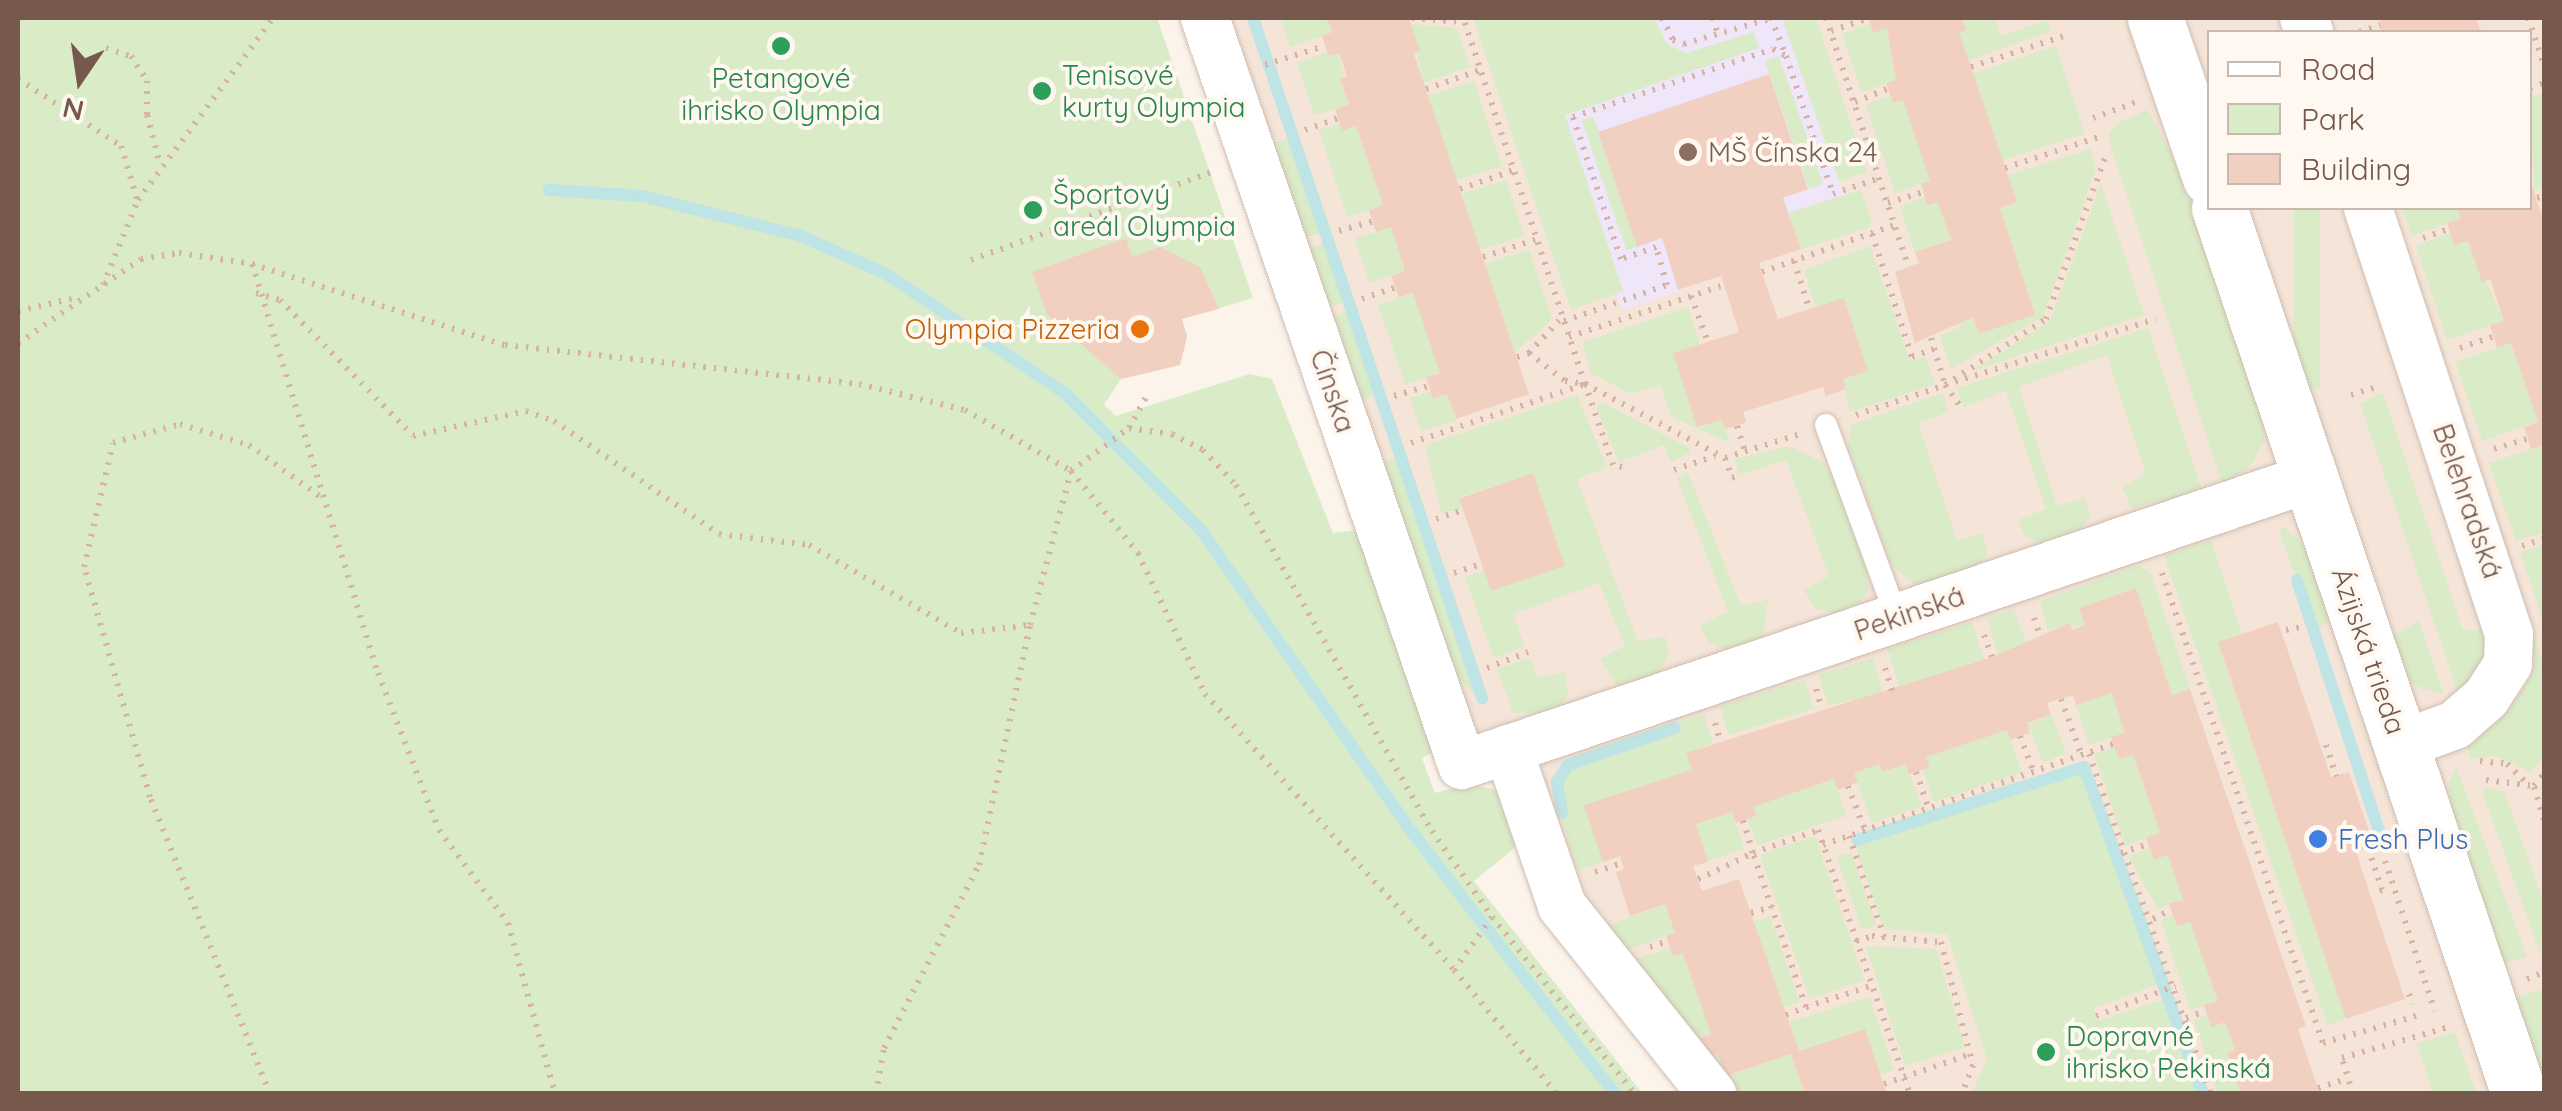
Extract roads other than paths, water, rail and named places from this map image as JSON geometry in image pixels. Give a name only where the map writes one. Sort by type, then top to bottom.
[{"type":"street","name":"Čínska","points":[[1205,18],[1462,764]]},
{"type":"street","points":[[2155,18],[2207,169]]},
{"type":"street","name":"Ázijská trieda","points":[[2221,210],[2519,1094]]},
{"type":"street","name":"Belehradská","points":[[2369,210],[2509,634],[2508,664],[2486,698],[2455,725],[2400,745]]},
{"type":"street","name":"Pekinská","points":[[1462,764],[2310,478]]},
{"type":"street","points":[[1508,748],[1562,906],[1712,1094]]},
{"type":"lane","points":[[1826,426],[1897,618]]},
{"type":"waterway","points":[[1253,18],[1482,698]]},
{"type":"waterway","points":[[549,190],[642,196],[801,236],[888,275],[1065,393],[1201,530],[1411,831],[1615,1094]]},
{"type":"waterway","points":[[2297,580],[2383,843]]},
{"type":"waterway","points":[[1562,813],[1557,782],[1568,765],[1675,728]]},
{"type":"waterway","points":[[1857,840],[2084,767],[2203,1094]]},
{"type":"place","name":"Petangové ihrisko Olympia","points":[[781,46]]},
{"type":"place","name":"Tenisové kurty Olympia","points":[[1042,91]]},
{"type":"place","name":"MŠ Čínska 24","points":[[1688,152]]},
{"type":"place","name":"Športový areál Olympia","points":[[1033,210]]},
{"type":"place","name":"Olympia Pizzeria","points":[[1140,329]]},
{"type":"place","name":"Fresh Plus","points":[[2318,839]]},
{"type":"place","name":"Dopravné ihrisko Pekinská","points":[[2046,1052]]}]
